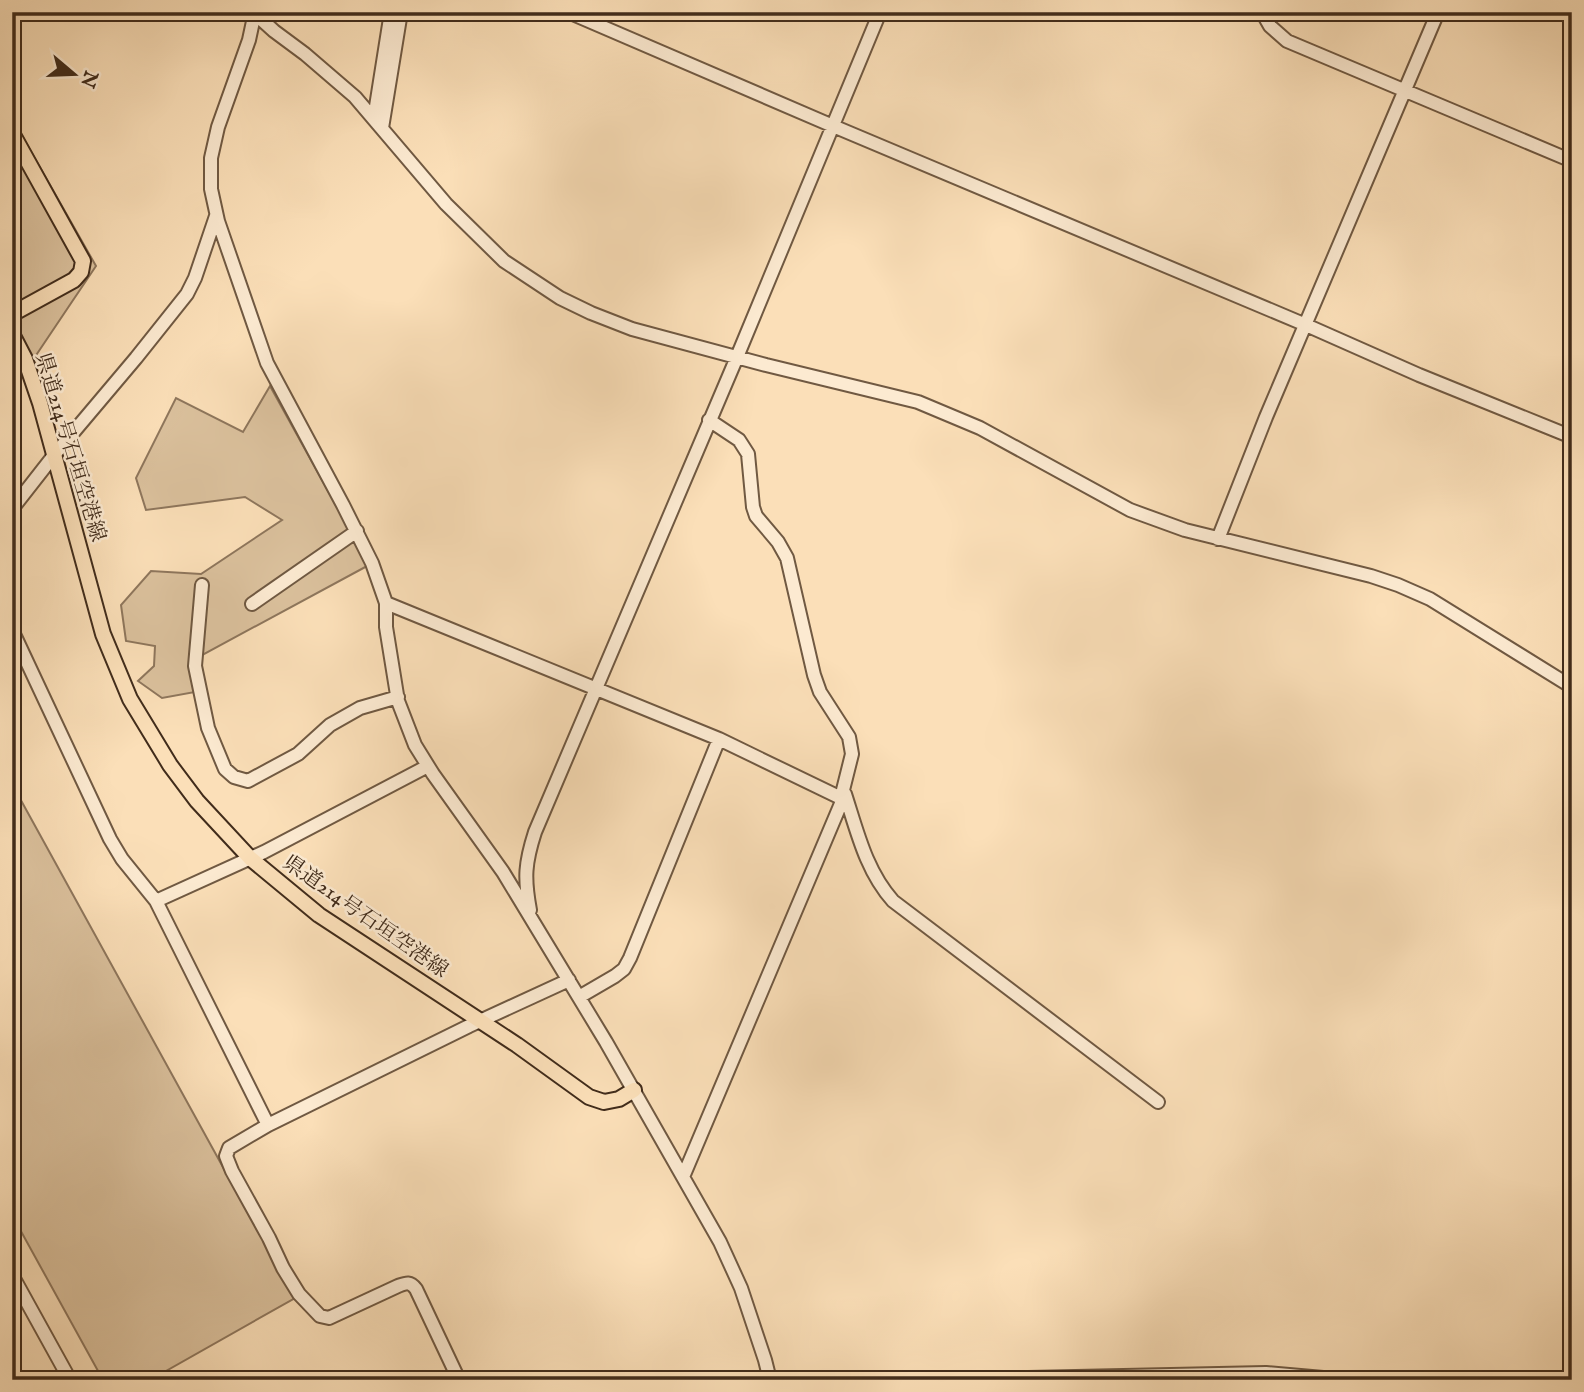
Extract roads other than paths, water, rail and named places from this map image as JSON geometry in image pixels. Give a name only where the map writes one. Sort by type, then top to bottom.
[{"type":"main road","points":[[12,133],[83,261],[81,272],[74,280],[12,314]]},
{"type":"main road","name":"県道214号石垣空港線","points":[[12,334],[37,392],[103,634],[130,699],[170,765],[197,801],[250,858],[319,915],[517,1045],[589,1097],[604,1101],[619,1099],[634,1090]]},
{"type":"street","points":[[378,124],[391,12]]},
{"type":"street","points":[[378,124],[401,12]]},
{"type":"street","points":[[568,12],[1419,375],[1572,437]]},
{"type":"street","points":[[533,920],[526,886],[529,852],[535,832],[880,12]]},
{"type":"street","points":[[1262,12],[1270,26],[1287,40],[1572,161]]},
{"type":"street","points":[[1218,539],[1266,417],[1438,12]]},
{"type":"street","points":[[770,1380],[741,1288],[720,1242],[533,920],[415,745],[398,701],[386,627],[386,603],[372,563],[267,363],[218,222],[211,189],[211,158],[218,127],[249,40],[254,13],[355,97],[462,221],[504,261],[559,298],[632,329],[888,394],[941,411],[980,428],[1130,510],[1185,530],[1398,585],[1430,599],[1572,687]]},
{"type":"street","points":[[12,509],[187,294],[217,213]]},
{"type":"street","points":[[683,1177],[843,796],[852,754],[849,737],[820,692],[814,675],[787,558],[778,542],[756,516],[748,454],[739,440],[709,420]]},
{"type":"street","points":[[252,604],[356,531]]},
{"type":"street","points":[[202,584],[195,666],[208,728],[225,769],[234,777],[248,781],[298,754],[330,724],[360,708],[398,697]]},
{"type":"street","points":[[386,603],[719,739],[843,796],[870,867],[881,888],[893,901],[1158,1102]]},
{"type":"street","points":[[12,630],[110,839],[122,859],[156,901],[268,1125]]},
{"type":"street","points":[[579,997],[615,976],[624,969],[630,958],[719,739]]},
{"type":"street","points":[[156,901],[250,858],[428,766]]},
{"type":"street","points":[[460,1380],[416,1289],[410,1283],[406,1282],[329,1318],[320,1316],[299,1294],[283,1268],[226,1156],[229,1148],[268,1125],[569,980]]},
{"type":"street","points":[[12,1275],[70,1380]]},
{"type":"street","points":[[925,1380],[1266,1373],[1346,1380]]}]
